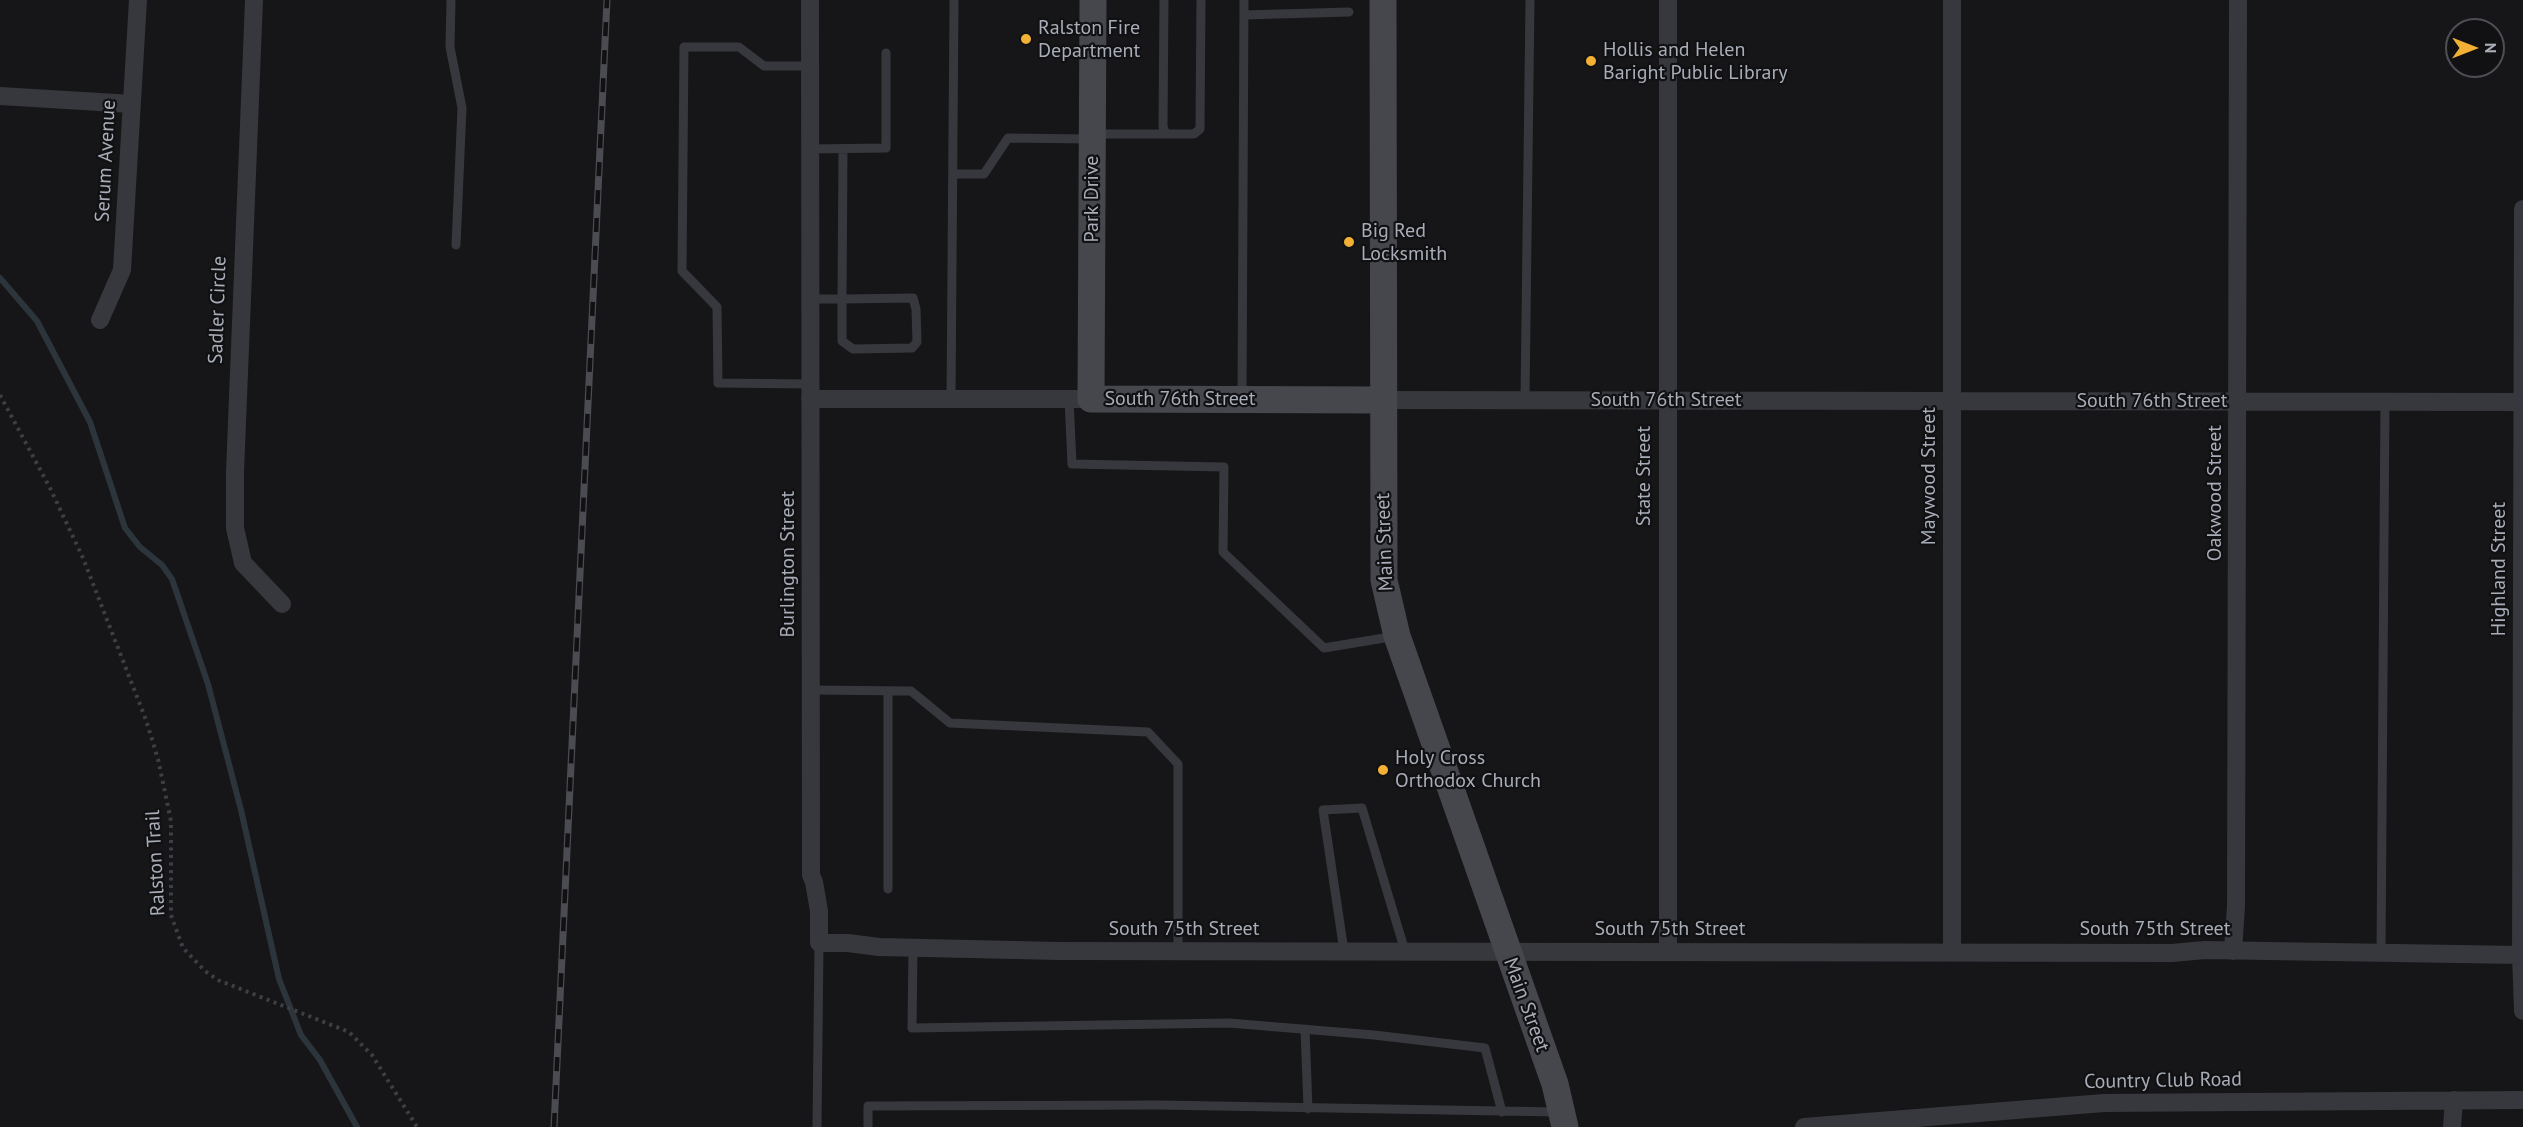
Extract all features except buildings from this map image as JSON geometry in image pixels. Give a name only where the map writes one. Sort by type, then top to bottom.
[{"type":"main road","name":"Park Drive","points":[[1080,399],[1092,137],[1093,0]]},
{"type":"main road","name":"Main Street","points":[[1383,0],[1382,558],[1389,608],[1507,952],[1555,1084],[1563,1119]]},
{"type":"main road","name":"South 76th Street","points":[[1080,399],[1382,400]]},
{"type":"street","name":"Serum Avenue","points":[[100,320],[122,270],[138,0]]},
{"type":"street","name":"Sadler Circle","points":[[254,0],[236,425],[235,528],[243,564],[282,604]]},
{"type":"street","name":"Burlington Street","points":[[810,0],[811,875],[819,911],[819,943]]},
{"type":"street","name":"State Street","points":[[1668,0],[1668,952]]},
{"type":"street","name":"Maywood Street","points":[[1952,0],[1952,951]]},
{"type":"street","name":"Oakwood Street","points":[[2233,951],[2236,894],[2238,0]]},
{"type":"street","points":[[0,96],[132,104]]},
{"type":"street","name":"Highland Street","points":[[2523,209],[2523,929]]},
{"type":"street","name":"South 76th Street","points":[[810,392],[951,399],[1080,399]]},
{"type":"street","name":"South 76th Street","points":[[1382,400],[2522,402]]},
{"type":"street","points":[[2523,929],[2521,955],[2523,1011]]},
{"type":"street","name":"South 75th Street","points":[[819,943],[913,948],[1178,951],[2172,953],[2205,950],[2521,955]]},
{"type":"street","points":[[2452,1127],[2454,1100]]},
{"type":"street","name":"Country Club Road","points":[[1804,1127],[2104,1102],[2523,1100]]},
{"type":"lane","points":[[452,0],[450,48],[462,108],[456,244]]},
{"type":"lane","points":[[951,399],[954,0]]},
{"type":"lane","points":[[1164,0],[1163,127],[1166,134]]},
{"type":"lane","points":[[953,174],[984,174],[1008,138],[1194,134],[1200,129],[1201,0]]},
{"type":"lane","points":[[1242,399],[1244,0]]},
{"type":"lane","points":[[1525,399],[1530,0]]},
{"type":"lane","points":[[1244,15],[1349,12]]},
{"type":"lane","points":[[810,66],[764,66],[739,47],[684,47],[682,271],[717,307],[718,383],[810,392]]},
{"type":"lane","points":[[810,149],[886,148],[886,53]]},
{"type":"lane","points":[[810,299],[842,299],[913,298],[916,309],[917,342],[912,348],[853,349],[842,341],[842,299],[843,149]]},
{"type":"lane","points":[[1080,399],[1072,464],[1224,467],[1223,552],[1324,648],[1397,636]]},
{"type":"lane","points":[[2381,953],[2385,401]]},
{"type":"lane","points":[[812,690],[911,692],[950,723],[1148,732],[1178,764],[1178,951]]},
{"type":"lane","points":[[888,691],[888,889]]},
{"type":"lane","points":[[1344,951],[1323,810],[1362,808],[1405,951]]},
{"type":"lane","name":"Burlington Street","points":[[817,1127],[819,943]]},
{"type":"lane","points":[[913,948],[912,1028],[1229,1023],[1374,1035],[1485,1048],[1502,1112]]},
{"type":"lane","points":[[1305,1029],[1308,1109]]},
{"type":"lane","points":[[868,1127],[868,1106],[1160,1105],[1502,1112],[1563,1119]]},
{"type":"path","name":"Ralston Trail","points":[[0,395],[50,488],[83,558],[155,749],[171,821],[171,915],[183,948],[218,980],[349,1032],[372,1055],[417,1127]]},
{"type":"waterway","points":[[0,278],[37,321],[90,422],[125,528],[140,547],[162,565],[172,579],[208,684],[241,810],[279,979],[301,1035],[320,1060],[357,1127]]},
{"type":"railway","points":[[554,1127],[607,0]]},
{"type":"place","name":"Ralston Fire Department","points":[[1026,39]]},
{"type":"place","name":"Hollis and Helen Baright Public Library","points":[[1591,61]]},
{"type":"place","name":"Big Red Locksmith","points":[[1349,242]]},
{"type":"place","name":"Holy Cross Orthodox Church","points":[[1383,770]]}]
